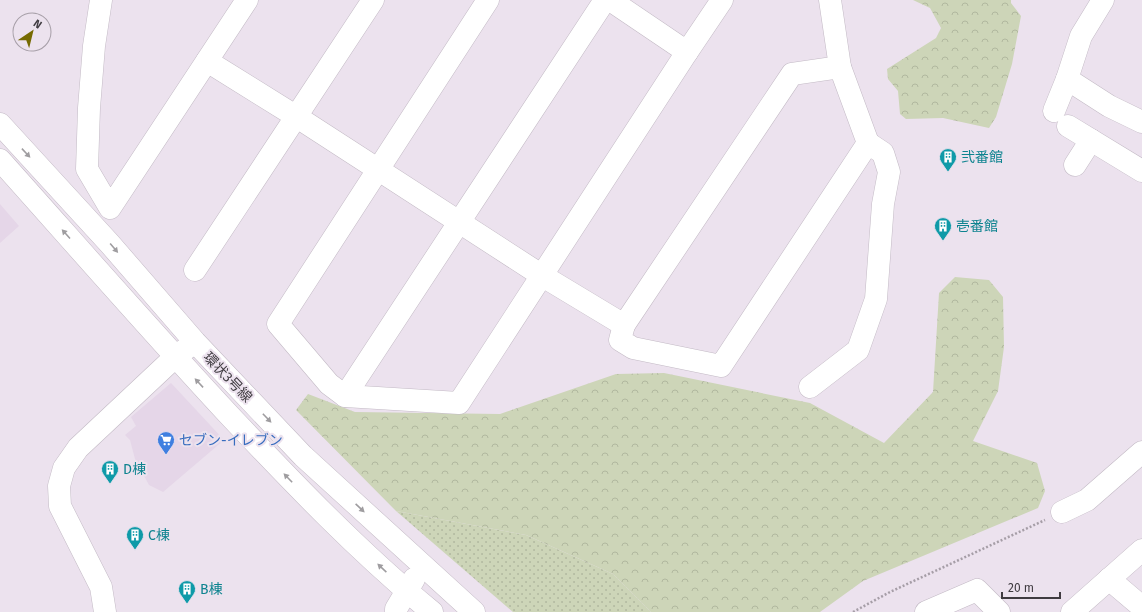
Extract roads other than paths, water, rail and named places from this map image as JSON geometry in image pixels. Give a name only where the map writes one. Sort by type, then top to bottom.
[{"type":"street","points":[[101,0],[94,46],[88,108],[87,169],[110,208],[247,0]]},
{"type":"street","points":[[195,270],[374,0]]},
{"type":"street","points":[[488,0],[278,324],[329,384],[345,396],[459,403],[722,0]]},
{"type":"street","points":[[345,396],[605,0]]},
{"type":"street","points":[[610,0],[687,52]]},
{"type":"street","points":[[810,387],[858,350],[876,299],[883,204],[889,172],[883,153],[868,143],[840,67],[830,0]]},
{"type":"street","points":[[1104,0],[1081,36],[1067,79],[1061,119],[1091,140],[1142,171]]},
{"type":"street","points":[[207,61],[297,117],[541,276],[624,325]]},
{"type":"street","points":[[840,67],[792,74],[624,325],[620,340],[633,348],[721,366],[868,143]]},
{"type":"street","points":[[1067,79],[1110,106],[1142,122]]},
{"type":"street","name":"環状3号線","points":[[0,124],[110,244],[195,342],[303,456],[474,612]]},
{"type":"street","points":[[1075,164],[1091,140]]},
{"type":"street","name":"環状3号線","points":[[0,160],[175,357],[288,478],[349,538],[432,612]]},
{"type":"street","points":[[106,612],[101,587],[60,506],[58,486],[64,468],[78,448],[175,357],[195,342]]},
{"type":"street","points":[[1062,512],[1087,500],[1142,452]]},
{"type":"street","points":[[1072,612],[1142,550]]},
{"type":"street","points":[[396,612],[396,609],[422,566]]},
{"type":"street","points":[[1109,579],[1142,607]]},
{"type":"street","points":[[926,612],[977,590],[999,612]]},
{"type":"place","name":"弐番館","points":[[948,172]]},
{"type":"place","name":"壱番館","points":[[943,241]]},
{"type":"place","name":"セブン-イレブン","points":[[166,455]]},
{"type":"place","name":"D棟","points":[[110,484]]},
{"type":"place","name":"C棟","points":[[135,550]]},
{"type":"place","name":"B棟","points":[[187,604]]}]
